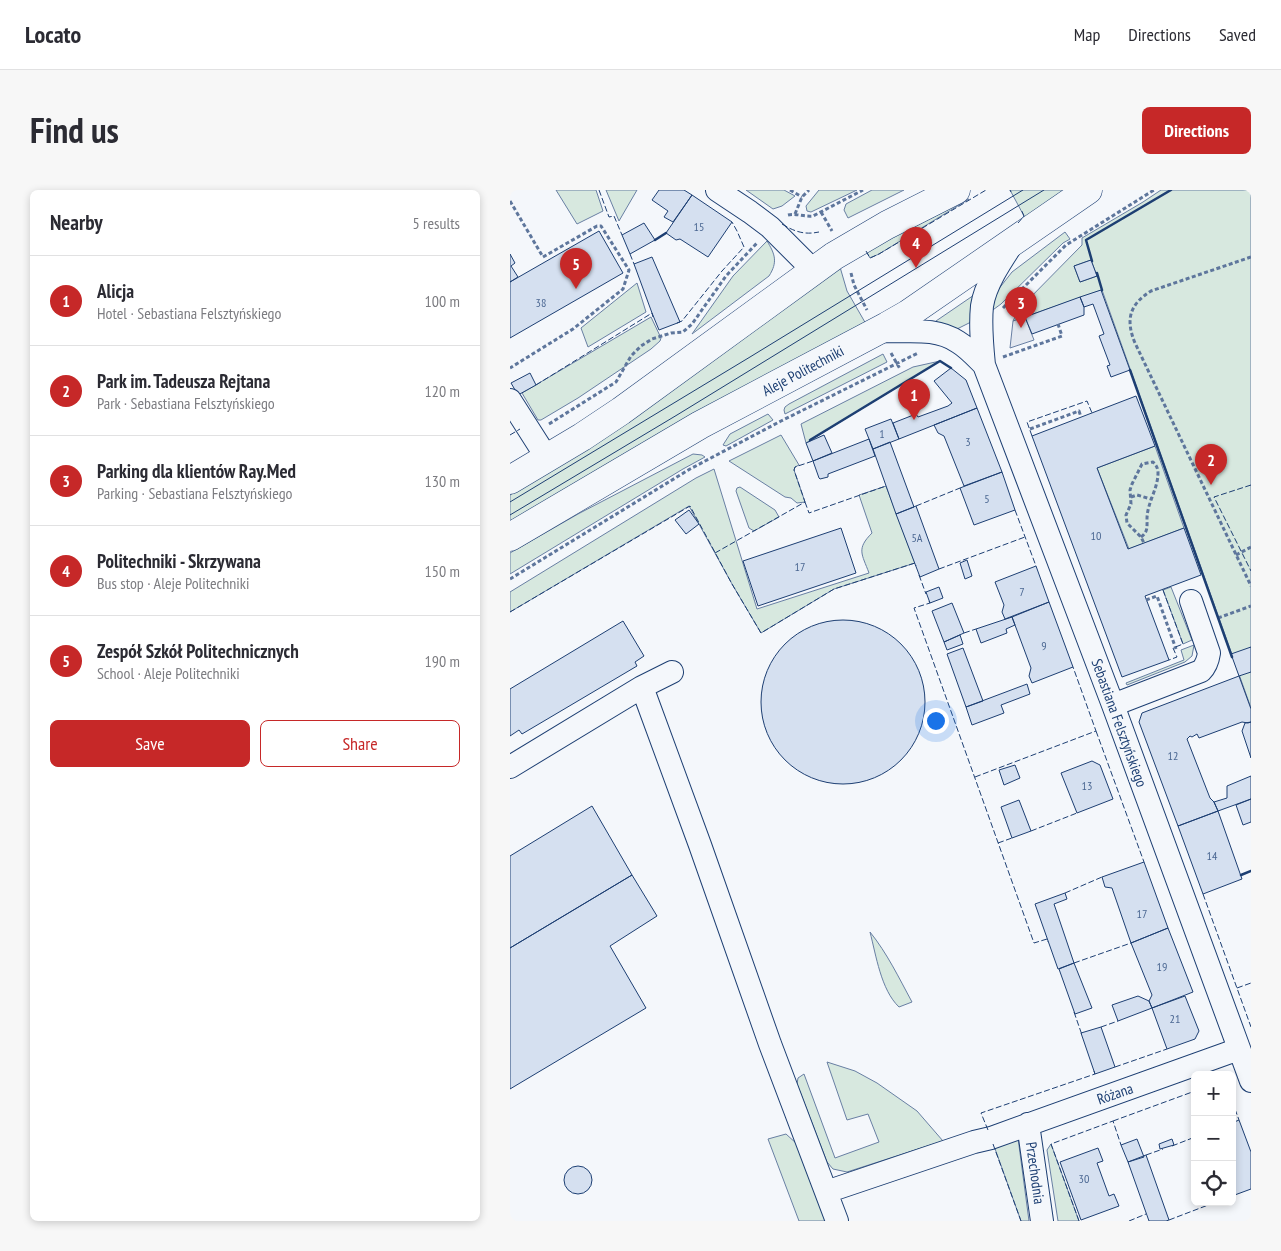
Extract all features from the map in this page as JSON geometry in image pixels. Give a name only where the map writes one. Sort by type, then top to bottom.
[{"type":"main road","points":[[510,480],[621,411],[843,251],[887,225],[956,190]]},
{"type":"main road","name":"Aleje Politechniki","points":[[510,537],[700,425],[879,331],[915,309],[1088,190]]},
{"type":"street","points":[[717,190],[770,228],[814,271]]},
{"type":"street","name":"Sebastiana Felsztyńskiego","points":[[1014,242],[1001,261],[987,290],[982,305],[981,331],[1113,705],[1251,1082]]},
{"type":"street","name":"Sebastiana Felsztyńskiego","points":[[879,331],[943,334],[993,361]]},
{"type":"street","points":[[510,400],[547,458]]},
{"type":"street","points":[[1113,705],[1201,671],[1204,668],[1209,653],[1191,601]]},
{"type":"street","points":[[510,767],[642,687],[672,672]]},
{"type":"street","points":[[642,687],[704,853],[770,1044],[837,1221]]},
{"type":"street","name":"Różana","points":[[826,1192],[991,1138],[1239,1049]]},
{"type":"street","name":"Przechodnia","points":[[1028,1124],[1042,1221]]},
{"type":"path","points":[[790,190],[802,197]]},
{"type":"path","points":[[795,214],[802,197],[808,190]]},
{"type":"path","points":[[981,321],[1004,307],[1066,245],[1154,190]]},
{"type":"path","points":[[510,201],[543,257],[597,226],[601,226],[629,270],[623,289],[573,329],[510,368]]},
{"type":"path","points":[[821,212],[849,262],[854,285],[900,369]]},
{"type":"path","points":[[1251,257],[1151,291],[1135,304],[1130,322],[1131,333],[1135,343],[1251,586]]},
{"type":"path","points":[[993,361],[1062,336],[1058,324]]},
{"type":"path","points":[[532,434],[616,382],[631,356],[640,346],[652,339],[671,333],[684,332]]},
{"type":"path","points":[[510,579],[690,469],[949,337]]},
{"type":"path","points":[[1023,431],[1079,411],[1081,417]]},
{"type":"path","points":[[1141,537],[1146,533],[1147,513],[1156,487],[1158,474],[1153,462],[1142,464],[1130,490],[1131,504],[1126,515],[1128,523],[1144,543]]},
{"type":"path","points":[[1131,497],[1137,495],[1151,499]]},
{"type":"path","points":[[1236,555],[1251,547]]},
{"type":"path","points":[[1146,600],[1157,596],[1176,649]]},
{"type":"shaded area","points":[[556,190],[596,190],[603,211],[577,224]]},
{"type":"shaded area","points":[[606,190],[637,190],[619,221]]},
{"type":"shaded area","points":[[746,190],[784,190],[795,196],[782,206],[773,209]]},
{"type":"shaded area","points":[[819,190],[857,190],[811,212],[807,211],[806,206]]},
{"type":"shaded area","points":[[872,190],[904,190],[848,218],[844,210],[846,204]]},
{"type":"shaded area","points":[[1010,190],[1066,190],[1019,222],[1024,216]]},
{"type":"shaded area","points":[[1161,190],[1251,190],[1251,708],[1102,290],[1013,321],[1019,309],[1082,245],[1082,238]],"holes":[[[1091,260],[1097,276],[1080,282],[1074,266]]]},
{"type":"shaded area","points":[[969,199],[879,254],[870,258],[866,251]]},
{"type":"shaded area","points":[[1065,232],[1070,239],[1063,243],[1001,304],[990,312],[994,295],[1012,272]]},
{"type":"shaded area","points":[[767,241],[774,258],[774,266],[769,276],[692,334],[733,276]]},
{"type":"shaded area","points":[[840,267],[847,291],[866,324],[510,521],[510,495],[556,468]]},
{"type":"shaded area","points":[[637,283],[646,312],[588,347],[581,328]]},
{"type":"shaded area","points":[[977,293],[973,321],[955,330],[936,323],[936,321]]},
{"type":"shaded area","points":[[651,317],[661,338],[660,341],[578,398],[538,420],[522,393]]},
{"type":"shaded area","points":[[1025,317],[1034,340],[1010,348],[1013,321]]},
{"type":"shaded area","points":[[883,354],[887,362],[785,414],[785,407],[789,404]]},
{"type":"shaded area","points":[[940,361],[806,443],[801,424],[913,367]]},
{"type":"shaded area","points":[[768,414],[773,420],[726,446],[723,445],[730,434]]},
{"type":"shaded area","points":[[781,435],[799,465],[794,470],[805,502],[797,503],[791,498],[785,497],[729,461]]},
{"type":"shaded area","points":[[1155,446],[1184,528],[1129,549],[1097,468]]},
{"type":"shaded area","points":[[693,454],[705,457],[510,574],[510,553],[578,514]]},
{"type":"shaded area","points":[[714,469],[757,609],[869,573],[862,548],[872,533],[859,495],[886,486],[915,563],[834,589],[761,633],[689,506],[510,612],[510,592],[696,478]]},
{"type":"shaded area","points":[[740,487],[775,510],[779,517],[754,531],[749,528],[736,491]]},
{"type":"shaded area","points":[[1171,587],[1192,640],[1183,644],[1163,590]]},
{"type":"shaded area","points":[[1194,645],[1192,656],[1185,662],[1127,685],[1126,683],[1184,660],[1181,650]]},
{"type":"shaded area","points":[[870,932],[887,957],[912,1002],[899,1007],[893,1000],[883,982]]},
{"type":"shaded area","points":[[827,1062],[855,1071],[877,1083],[917,1111],[943,1141],[847,1172],[833,1169],[827,1162],[797,1084],[798,1078],[804,1074],[835,1158],[879,1142],[868,1114],[847,1120]]},
{"type":"shaded area","points":[[786,1134],[797,1144],[829,1221],[799,1221],[768,1139]]},
{"type":"shaded area","points":[[1018,1138],[1029,1221],[1021,1221],[994,1146]]},
{"type":"shaded area","points":[[1051,1144],[1079,1221],[1058,1221],[1047,1150]]},
{"type":"building","points":[[659,190],[684,190],[692,195],[673,222],[664,217],[668,211],[652,200]]},
{"type":"building","points":[[692,195],[732,222],[708,257],[680,239],[676,240],[666,233]]},
{"type":"building","points":[[644,223],[655,240],[630,254],[622,235]]},
{"type":"building","points":[[599,231],[623,273],[510,338],[510,282]]},
{"type":"building","points":[[510,254],[515,263],[511,266],[518,277],[510,282]]},
{"type":"building","points":[[652,257],[680,322],[659,330],[634,264]]},
{"type":"building","points":[[1091,260],[1097,276],[1080,282],[1074,266]]},
{"type":"building","points":[[1101,290],[1130,370],[1111,377],[1107,366],[1110,365],[1099,336],[1104,334],[1093,304],[1084,307],[1080,297]]},
{"type":"building","points":[[1080,297],[1084,307],[1084,315],[1032,334],[1025,317]]},
{"type":"building","points":[[951,368],[966,380],[977,408],[899,439],[893,423],[916,414],[918,417],[952,403],[934,381]]},
{"type":"building","points":[[530,373],[536,385],[518,395],[511,383]]},
{"type":"building","points":[[1136,396],[1155,446],[1097,468],[1128,549],[1184,528],[1201,575],[1145,596],[1169,660],[1122,677],[1032,436]]},
{"type":"building","points":[[977,408],[1002,472],[964,486],[944,436],[938,433],[934,425]]},
{"type":"building","points":[[891,419],[899,439],[873,449],[865,429]]},
{"type":"building","points":[[824,435],[832,453],[813,461],[806,443]]},
{"type":"building","points":[[869,439],[875,456],[828,474],[828,477],[819,478],[813,461]]},
{"type":"building","points":[[890,442],[914,507],[896,514],[873,449]]},
{"type":"building","points":[[1002,472],[1015,510],[974,525],[960,488]]},
{"type":"building","points":[[916,506],[939,569],[920,577],[896,514]]},
{"type":"building","points":[[689,510],[699,524],[686,534],[675,520]]},
{"type":"building","points":[[841,528],[856,573],[758,606],[743,561]]},
{"type":"building","points":[[967,560],[972,576],[965,579],[960,563]]},
{"type":"building","points":[[1036,566],[1049,602],[1005,619],[1002,612],[1004,605],[995,582]]},
{"type":"building","points":[[939,587],[943,598],[930,603],[926,592]]},
{"type":"building","points":[[1049,602],[1073,667],[1032,683],[1029,676],[1031,668],[1012,617]]},
{"type":"building","points":[[952,603],[964,633],[944,642],[932,611]]},
{"type":"building","points":[[1012,617],[1015,625],[1006,629],[1007,633],[981,643],[976,629]]},
{"type":"building","points":[[851,620],[867,623],[882,629],[907,650],[916,663],[922,678],[925,702],[924,718],[916,741],[895,766],[882,775],[867,781],[835,784],[819,781],[797,771],[774,748],[762,718],[761,694],[764,678],[774,656],[797,633],[827,621]]},
{"type":"building","points":[[623,621],[644,656],[635,662],[637,666],[522,734],[519,730],[510,736],[510,689]]},
{"type":"building","points":[[960,635],[963,644],[947,650],[944,642]]},
{"type":"building","points":[[1251,647],[1251,672],[1239,676],[1231,654]]},
{"type":"building","points":[[963,648],[983,701],[966,707],[947,654]]},
{"type":"building","points":[[1239,676],[1251,709],[1251,722],[1242,722],[1199,738],[1197,734],[1187,739],[1210,798],[1218,811],[1178,826],[1139,722],[1142,713]]},
{"type":"building","points":[[1027,684],[1030,694],[1001,705],[1004,713],[972,725],[966,707]]},
{"type":"building","points":[[1251,722],[1251,758],[1242,731],[1245,723]]},
{"type":"building","points":[[1092,761],[1100,765],[1113,799],[1077,813],[1061,773]]},
{"type":"building","points":[[1015,765],[1020,778],[1004,785],[999,770]]},
{"type":"building","points":[[1251,776],[1251,799],[1218,811],[1214,802],[1227,798],[1227,786]]},
{"type":"building","points":[[1251,799],[1251,822],[1243,825],[1236,805]]},
{"type":"building","points":[[1019,800],[1031,831],[1012,838],[1001,807]]},
{"type":"building","points":[[592,806],[632,875],[510,948],[510,856]]},
{"type":"building","points":[[1218,811],[1242,879],[1203,894],[1178,826]]},
{"type":"building","points":[[1144,862],[1168,928],[1131,943],[1112,888],[1105,887],[1102,877]]},
{"type":"building","points":[[632,875],[657,916],[610,946],[646,1008],[510,1089],[510,948]]},
{"type":"building","points":[[1065,893],[1067,899],[1054,904],[1074,963],[1058,969],[1035,904]]},
{"type":"building","points":[[1168,928],[1193,992],[1152,1008],[1149,1001],[1152,995],[1131,943]]},
{"type":"building","points":[[1074,963],[1092,1008],[1075,1014],[1059,969]]},
{"type":"building","points":[[1138,996],[1149,1001],[1152,1008],[1118,1021],[1112,1005]]},
{"type":"building","points":[[1185,996],[1199,1031],[1195,1039],[1167,1049],[1152,1008]]},
{"type":"building","points":[[1101,1027],[1115,1067],[1095,1074],[1081,1033]]},
{"type":"building","points":[[1239,1120],[1251,1152],[1251,1189],[1236,1195],[1236,1161],[1236,1121]]},
{"type":"building","points":[[1137,1139],[1144,1157],[1128,1162],[1121,1145]]},
{"type":"building","points":[[1172,1139],[1174,1145],[1160,1149],[1159,1144]]},
{"type":"building","points":[[1098,1148],[1103,1161],[1097,1163],[1109,1196],[1114,1194],[1119,1206],[1081,1220],[1060,1162]]},
{"type":"building","points":[[1146,1155],[1169,1220],[1166,1221],[1149,1221],[1128,1162]]},
{"type":"building","points":[[578,1166],[588,1170],[592,1180],[588,1190],[578,1194],[568,1190],[564,1180],[568,1170]]},
{"type":"tram line","points":[[510,502],[1023,190]]},
{"type":"tram line","points":[[510,515],[1044,190]]},
{"type":"fence","points":[[599,190],[609,217],[614,216],[622,235]]},
{"type":"fence","points":[[866,251],[870,258],[879,254],[986,190]]},
{"type":"fence","points":[[1018,223],[1024,216],[1021,209]]},
{"type":"fence","points":[[677,323],[682,321],[744,247],[732,222]]},
{"type":"fence","points":[[782,224],[800,232],[819,232]]},
{"type":"fence","points":[[630,254],[634,264]]},
{"type":"fence","points":[[536,385],[652,313],[653,317]]},
{"type":"fence","points":[[1032,436],[1027,422],[1087,401],[1092,413]]},
{"type":"fence","points":[[510,435],[520,429]]},
{"type":"fence","points":[[715,553],[805,502],[794,470],[795,467],[813,461]]},
{"type":"fence","points":[[1251,485],[1214,497],[1251,571]]},
{"type":"fence","points":[[805,502],[809,513],[886,486]]},
{"type":"fence","points":[[916,506],[960,488]]},
{"type":"fence","points":[[510,612],[690,506],[761,633],[834,589],[915,563],[916,566]]},
{"type":"fence","points":[[1015,510],[1036,566]]},
{"type":"fence","points":[[939,569],[1025,537]]},
{"type":"fence","points":[[919,575],[926,594]]},
{"type":"fence","points":[[1163,590],[1183,644],[1173,648],[1177,657],[1169,660]]},
{"type":"fence","points":[[929,601],[930,603],[914,608],[1034,943],[1047,939],[1048,942]]},
{"type":"fence","points":[[964,633],[976,629]]},
{"type":"fence","points":[[975,777],[1096,731],[1073,667]]},
{"type":"fence","points":[[1096,731],[1144,862]]},
{"type":"fence","points":[[1031,831],[1077,813]]},
{"type":"fence","points":[[998,843],[1012,838]]},
{"type":"fence","points":[[1065,893],[1102,877]]},
{"type":"fence","points":[[1203,894],[1251,1027]]},
{"type":"fence","points":[[1074,963],[1131,943]]},
{"type":"fence","points":[[1237,988],[1251,983]]},
{"type":"fence","points":[[1074,1012],[1082,1035]]},
{"type":"fence","points":[[1101,1027],[1118,1021]]},
{"type":"fence","points":[[1115,1067],[1167,1049]]},
{"type":"fence","points":[[988,1130],[981,1113],[1095,1074],[1094,1071]]},
{"type":"fence","points":[[1113,1121],[1191,1092]]},
{"type":"fence","points":[[1236,1112],[1239,1120]]},
{"type":"fence","points":[[1079,1221],[1051,1144],[1113,1121],[1121,1145]]},
{"type":"fence","points":[[1172,1146],[1191,1139]]},
{"type":"fence","points":[[993,1144],[1021,1221]]},
{"type":"fence","points":[[1146,1155],[1163,1149]]},
{"type":"fence","points":[[1169,1220],[1206,1206]]},
{"type":"fence","points":[[1129,1221],[1146,1214]]},
{"type":"wall","points":[[1092,261],[1086,240],[1171,190]]},
{"type":"wall","points":[[655,240],[666,233]]},
{"type":"wall","points":[[1097,273],[1102,290]]},
{"type":"wall","points":[[810,440],[940,361],[951,368]]},
{"type":"wall","points":[[1130,370],[1232,657]]},
{"type":"wall","points":[[1241,875],[1251,871]]},
{"type":"place","name":"Politechniki - Skrzywana","points":[[916,268]]},
{"type":"place","name":"Zespół Szkół Politechnicznych","points":[[576,289]]},
{"type":"place","name":"Parking dla klientów Ray.Med","points":[[1021,328]]},
{"type":"place","name":"Alicja","points":[[914,420]]},
{"type":"place","name":"Park im. Tadeusza Rejtana","points":[[1211,485]]}]
